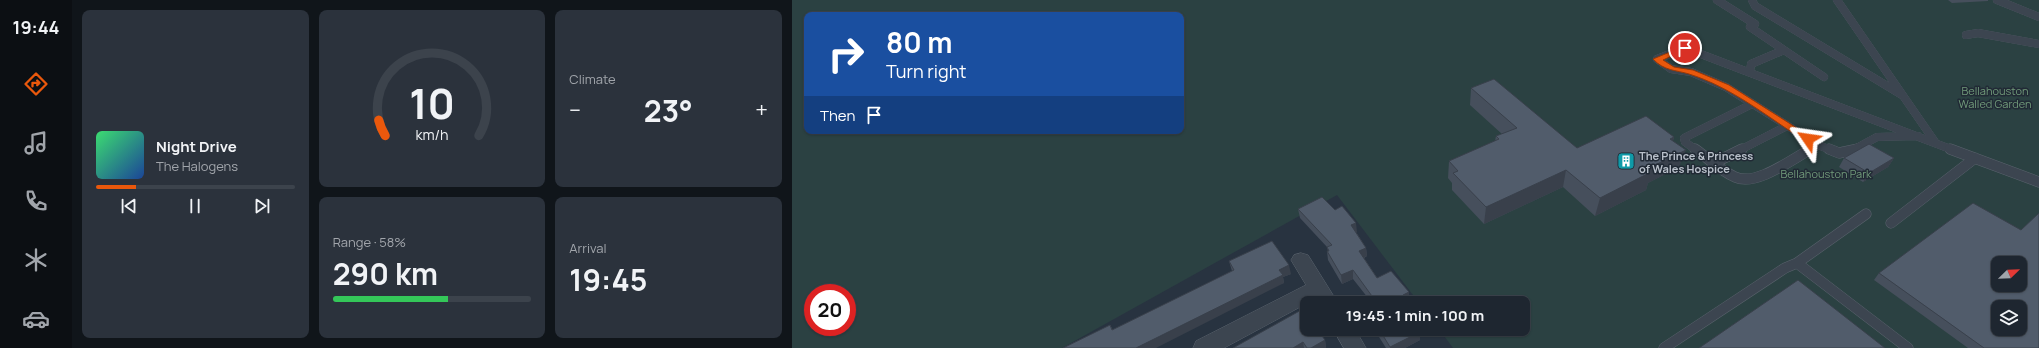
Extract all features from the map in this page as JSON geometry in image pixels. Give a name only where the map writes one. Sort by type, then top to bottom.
[{"type":"street","points":[[1301,260],[1323,296]]},
{"type":"street","points":[[1204,348],[1300,306]]},
{"type":"street","points":[[1348,336],[1355,348]]},
{"type":"lane","points":[[1717,0],[1755,24],[1750,27],[1824,77]]},
{"type":"lane","points":[[1752,0],[1755,6],[1902,94]]},
{"type":"lane","points":[[1837,0],[1935,142]]},
{"type":"lane","points":[[1997,0],[2039,17]]},
{"type":"lane","points":[[1966,35],[1978,33],[2039,44]]},
{"type":"lane","points":[[1918,136],[1877,137],[1858,149],[1838,153],[1818,145],[1726,87],[1691,72],[1671,69],[1657,59],[1685,48],[1935,142],[2039,182]]},
{"type":"lane","points":[[1750,72],[1750,64],[1784,50]]},
{"type":"lane","points":[[1752,104],[1684,138],[1685,142],[1734,177],[1742,180],[1751,180],[1818,145]]},
{"type":"lane","points":[[1714,163],[1787,126]]},
{"type":"lane","points":[[1891,223],[1974,158]]},
{"type":"lane","points":[[1664,348],[1785,268],[1797,263],[1866,214]]},
{"type":"lane","points":[[1797,263],[1908,348]]},
{"type":"green space","name":"Bellahouston Park","points":[[792,0],[2039,0],[2039,348],[1453,348],[1444,336],[1530,336],[1530,296],[1414,296],[1337,195],[1062,348],[792,348]]},
{"type":"building","name":"The Prince & Princess of Wales Hospice","points":[[1494,79],[1577,148],[1646,116],[1674,137],[1670,139],[1686,150],[1647,169],[1651,172],[1600,198],[1566,170],[1486,207],[1453,173],[1458,171],[1449,161],[1499,139],[1496,136],[1517,128],[1471,88]]},
{"type":"building","points":[[1869,144],[1894,158],[1869,173],[1844,158]]},
{"type":"building","points":[[1322,197],[1335,210],[1342,206],[1356,223],[1351,225],[1366,248],[1359,251],[1377,278],[1391,271],[1409,292],[1403,295],[1404,296],[1372,296],[1353,270],[1341,275],[1327,251],[1329,251],[1327,247],[1332,245],[1298,209]]},
{"type":"building","points":[[1973,203],[2021,230],[2039,213],[2039,348],[1984,348],[1879,273]]},
{"type":"building","points":[[1272,241],[1289,265],[1279,270],[1283,275],[1136,348],[1063,348],[1110,325],[1112,330],[1234,270],[1229,261]]},
{"type":"building","points":[[1798,280],[1885,348],[1699,348]]},
{"type":"building","points":[[1300,311],[1300,336],[1322,336],[1325,340],[1311,348],[1307,348],[1303,342],[1293,348],[1233,348]]},
{"type":"building","points":[[1383,336],[1412,336],[1390,347]]},
{"type":"place","name":"The Prince & Princess of Wales Hospice","points":[[1626,161]]},
{"type":"route","points":[[1685,48],[1657,59],[1671,69],[1691,72],[1726,87],[1808,139]]},
{"type":"park label","name":"Bellahouston Walled Garden","points":[[1995,96]]}]
